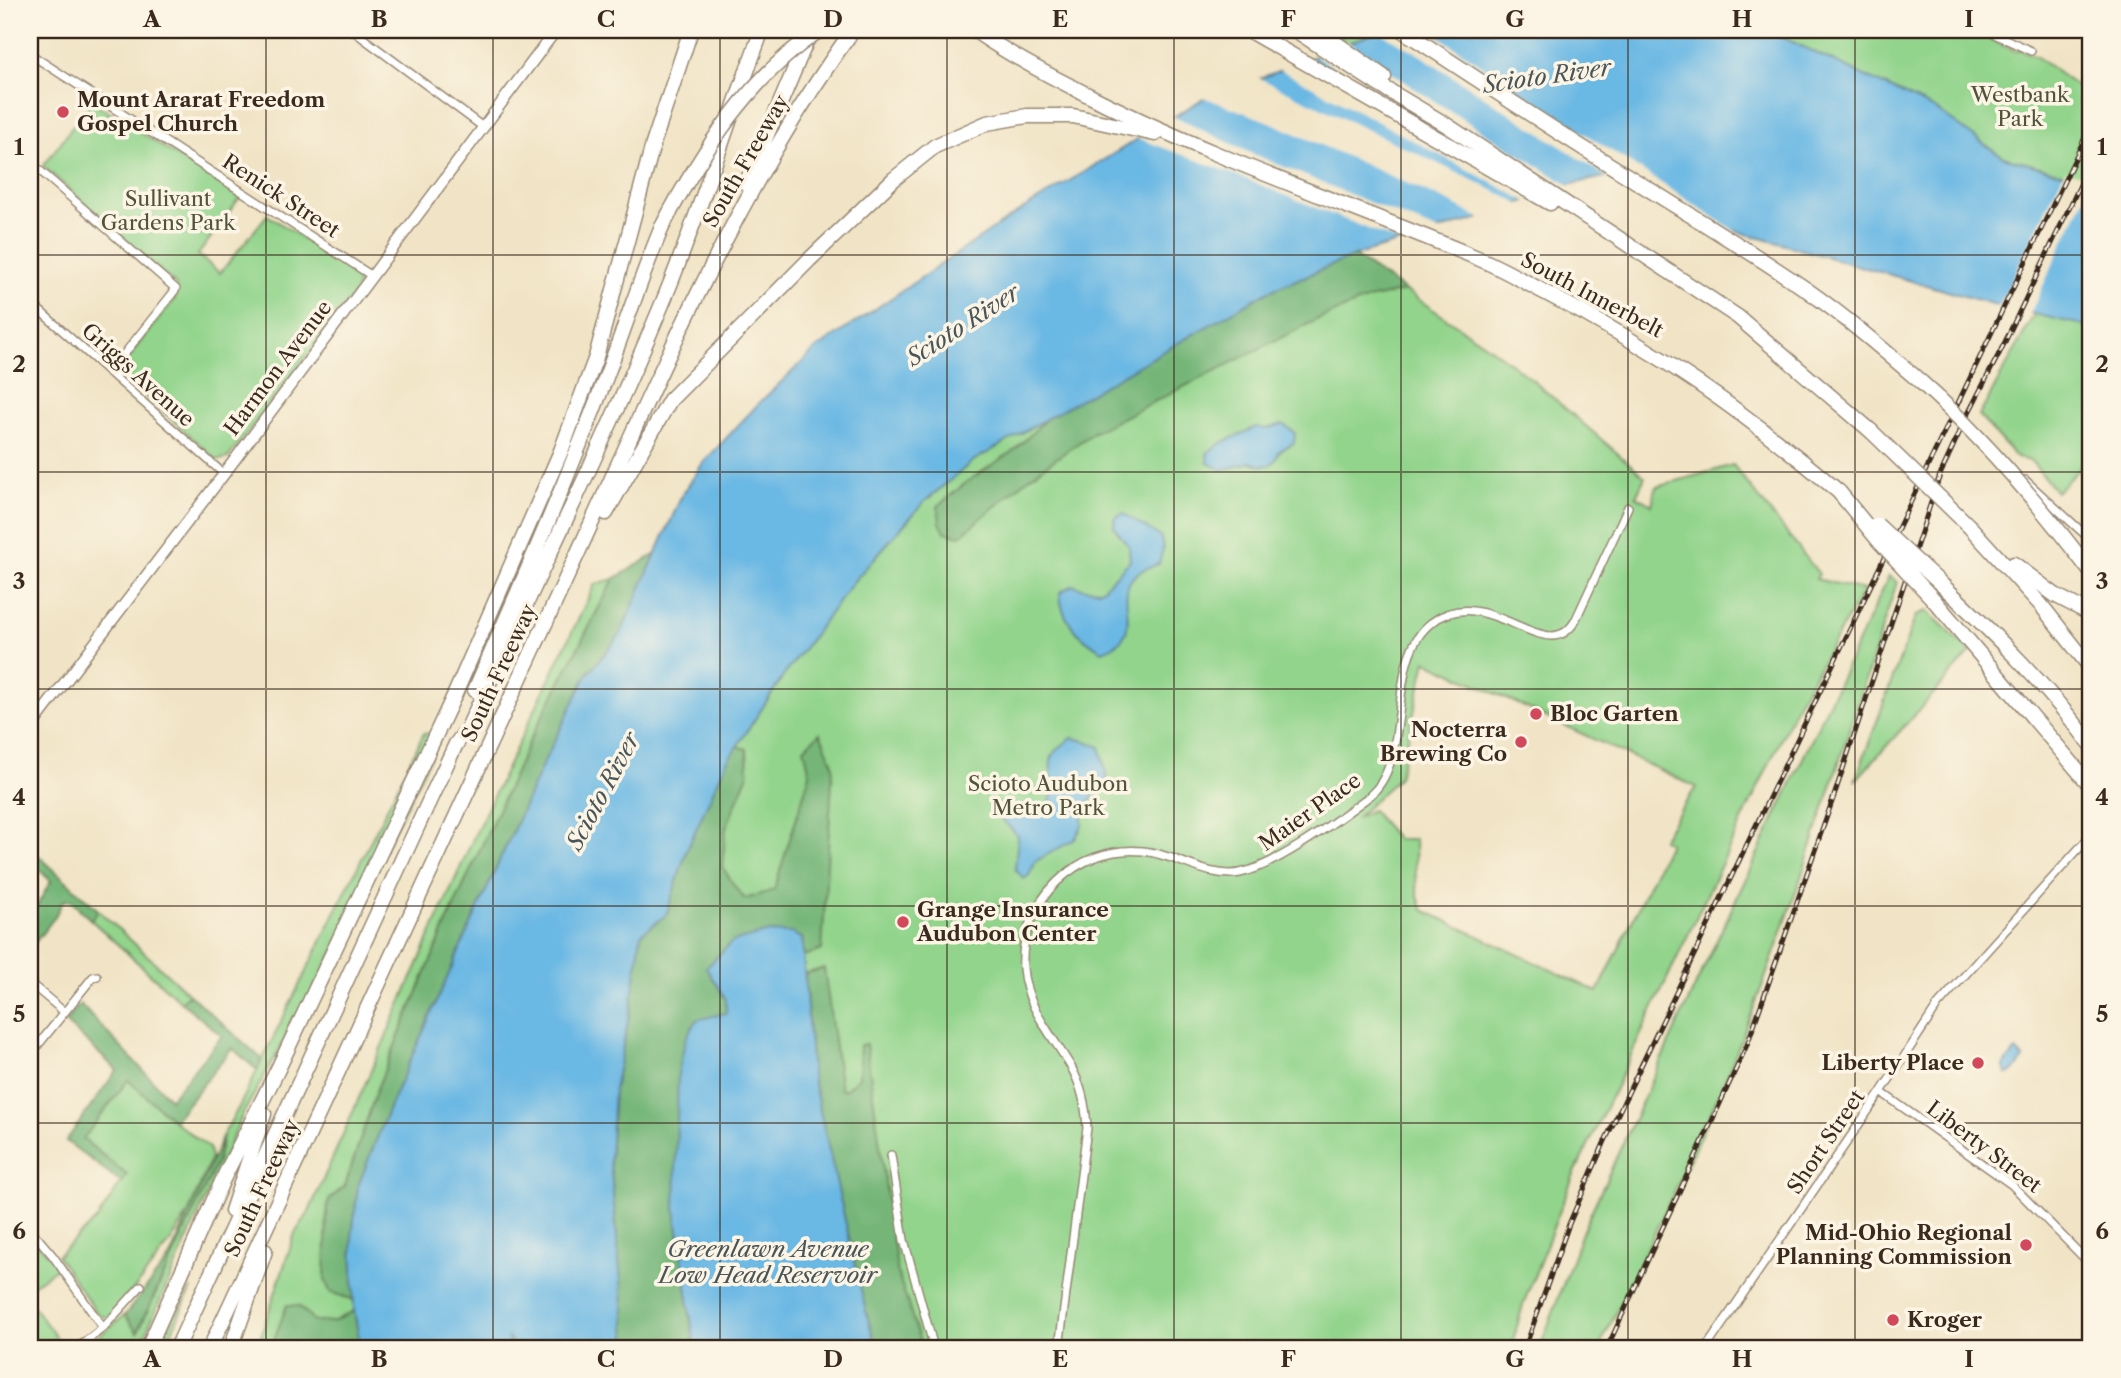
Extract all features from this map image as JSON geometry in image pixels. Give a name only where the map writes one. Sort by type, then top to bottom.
[{"type":"highway","points":[[148,1348],[223,1177],[278,1069],[455,694],[561,452],[596,358],[653,144],[691,30]]},
{"type":"highway","name":"South Freeway","points":[[177,1348],[456,744],[468,728],[660,309],[701,207],[762,30]]},
{"type":"highway","points":[[709,272],[811,30]]},
{"type":"highway","points":[[456,744],[460,723],[542,539],[607,376],[662,227],[701,157],[743,100],[776,66],[820,30]]},
{"type":"highway","name":"South Freeway","points":[[210,1348],[709,272],[762,169],[826,67],[853,30]]},
{"type":"highway","name":"South Innerbelt","points":[[974,30],[1055,79],[1181,140],[1478,258],[1600,320],[1660,356],[1778,440],[1940,583],[2043,686],[2091,745]]},
{"type":"highway","points":[[1248,30],[1505,178],[1618,237]]},
{"type":"highway","points":[[1295,30],[1376,83],[1401,96],[1738,317],[1871,431],[1970,527],[2041,605],[2091,668]]},
{"type":"highway","points":[[1317,30],[1382,76],[1401,96]]},
{"type":"highway","points":[[1402,30],[1589,152],[1714,229],[1808,291],[1864,334],[1923,384],[1961,421],[2053,522],[2091,572]]},
{"type":"highway","points":[[545,625],[670,400],[809,260],[918,158],[935,146],[968,130],[1008,118],[1073,116],[1181,140]]},
{"type":"highway","points":[[1839,492],[2038,720],[2091,786]]},
{"type":"highway","points":[[1970,527],[2038,583],[2091,614]]},
{"type":"highway","points":[[211,1277],[278,1069]]},
{"type":"highway","points":[[231,1348],[245,1304],[306,1145]]},
{"type":"main road","name":"Harmon Avenue","points":[[30,728],[556,30]]},
{"type":"street","points":[[352,30],[483,127]]},
{"type":"street","points":[[1986,30],[2031,51]]},
{"type":"street","name":"Renick Street","points":[[30,54],[372,276]]},
{"type":"street","points":[[30,162],[176,289],[109,373]]},
{"type":"street","name":"Griggs Avenue","points":[[30,302],[224,474]]},
{"type":"street","points":[[2025,480],[2091,540]]},
{"type":"street","name":"Maier Place","points":[[1059,1348],[1087,1128],[1079,1084],[1035,1010],[1025,982],[1025,940],[1041,899],[1074,868],[1085,861],[1113,852],[1127,850],[1156,853],[1206,870],[1238,873],[1268,864],[1308,838],[1370,795],[1381,782],[1392,753],[1408,660],[1415,640],[1426,627],[1445,615],[1466,610],[1493,614],[1545,636],[1565,633],[1579,612],[1628,508]]},
{"type":"street","name":"Short Street","points":[[1706,1348],[1938,1005],[2091,835]]},
{"type":"street","points":[[30,1055],[63,1011],[93,977],[97,976]]},
{"type":"street","points":[[30,983],[63,1011]]},
{"type":"street","name":"Liberty Street","points":[[1881,1092],[2012,1185],[2091,1265]]},
{"type":"street","points":[[891,1156],[904,1240],[934,1348]]},
{"type":"street","points":[[30,1229],[53,1256],[103,1328]]},
{"type":"street","points":[[77,1348],[103,1328],[141,1286]]},
{"type":"green space","points":[[1330,30],[1381,30],[1348,43]]},
{"type":"green space","name":"Westbank Park","points":[[1767,30],[1971,30],[2015,51],[2020,49],[2037,57],[2084,92],[2091,72],[2091,181],[2003,157],[1935,109]]},
{"type":"green space","name":"Sullivant Gardens Park","points":[[92,101],[240,197],[198,255],[220,273],[267,215],[356,273],[358,289],[228,458],[217,460],[117,371],[175,299],[176,285],[43,166]]},
{"type":"green space","name":"Scioto Audubon Metro Park","points":[[1354,256],[1529,377],[1645,477],[1636,496],[1652,505],[1656,487],[1733,465],[1819,574],[1816,579],[1864,590],[1799,701],[1573,1177],[1523,1305],[1511,1348],[877,1348],[812,1076],[805,974],[675,1209],[695,1348],[627,1348],[726,762],[782,678],[854,581],[924,502],[973,461],[1084,396]],"holes":[[[1426,661],[1696,787],[1662,839],[1669,843],[1598,992],[1423,910],[1416,885],[1415,839],[1397,839],[1372,810],[1356,818],[1399,777]]]},
{"type":"green space","points":[[1354,256],[1405,291],[1368,299],[1316,320],[1094,432],[1031,476],[960,536],[945,532],[940,523],[938,506],[968,481],[1016,449],[1048,417],[1267,292]]},
{"type":"green space","points":[[2035,313],[2091,327],[2091,457],[2056,492],[2031,461],[2017,458],[1979,416]]},
{"type":"green space","points":[[656,554],[620,635],[587,675],[541,768],[392,1101],[358,1186],[352,1236],[354,1300],[330,1292],[325,1279],[327,1206],[330,1199],[345,1186],[378,1086],[449,918],[530,740],[614,579]]},
{"type":"green space","points":[[1889,576],[1897,582],[1811,847],[1755,1005],[1701,1135],[1599,1348],[1540,1348],[1583,1230]]},
{"type":"green space","points":[[614,579],[530,740],[449,918],[378,1086],[345,1186],[330,1199],[330,1292],[354,1300],[354,1311],[333,1322],[313,1321],[299,1306],[287,1305],[271,1348],[257,1348],[295,1233],[308,1214],[476,832],[595,584]]},
{"type":"green space","points":[[1927,611],[1971,652],[1855,781],[1916,615]]},
{"type":"green space","points":[[424,733],[441,736],[327,965],[243,1114],[141,1344],[138,1348],[84,1348],[125,1315],[138,1332],[217,1162],[223,1135]]},
{"type":"green space","points":[[820,733],[833,764],[822,950],[804,956],[802,938],[726,999],[726,1014],[675,1209],[695,1348],[627,1348],[610,1160],[614,1089],[631,1008],[641,934],[666,915],[687,849],[726,762],[736,746],[747,749],[748,774],[726,828],[722,866],[745,899],[774,890],[810,774],[804,748]]},
{"type":"green space","points":[[30,848],[98,910],[91,920],[70,900],[63,901],[54,918],[30,949],[30,918],[51,881],[30,861]]},
{"type":"green space","points":[[98,910],[189,994],[181,1002],[91,920]]},
{"type":"green space","points":[[824,968],[841,1090],[845,1090],[859,1077],[860,1045],[866,1044],[897,1270],[922,1348],[877,1348],[867,1316],[812,1076],[805,974]]},
{"type":"green space","points":[[189,994],[262,1059],[257,1070],[232,1048],[174,1121],[128,1080],[83,1139],[127,1175],[122,1183],[66,1141],[117,1070],[65,1022],[80,1004],[170,1099],[222,1036],[181,1002]]},
{"type":"green space","points":[[128,1080],[209,1148],[211,1158],[188,1214],[169,1244],[115,1314],[107,1317],[99,1316],[57,1256],[98,1218],[126,1175],[83,1139]]},
{"type":"green space","points":[[223,1135],[217,1162],[137,1332],[125,1315],[170,1257]]},
{"type":"green space","points":[[30,1233],[58,1267],[30,1287]]},
{"type":"green space","points":[[191,1288],[165,1348],[156,1348],[160,1342]]},
{"type":"green space","points":[[30,1302],[64,1348],[30,1348]]},
{"type":"green space","points":[[287,1305],[299,1306],[314,1321],[333,1322],[354,1311],[361,1348],[271,1348]]},
{"type":"water","name":"Scioto River","points":[[1381,30],[1767,30],[1935,109],[2003,157],[2091,181],[2091,327],[2003,307],[1729,229],[1627,172],[1568,185],[1480,218],[1354,256],[1267,292],[973,461],[924,502],[854,581],[782,678],[726,763],[687,849],[666,915],[641,934],[631,1008],[614,1089],[610,1160],[627,1348],[517,1348],[508,1338],[509,1348],[361,1348],[354,1311],[352,1236],[358,1186],[392,1101],[541,768],[587,675],[620,635],[682,495],[703,463],[758,404],[816,349],[1014,215],[1206,97]]},
{"type":"water","points":[[1283,424],[1295,433],[1294,443],[1279,451],[1272,464],[1265,466],[1251,462],[1222,470],[1208,463],[1207,453],[1221,443],[1256,427],[1266,429]]},
{"type":"water","points":[[1123,513],[1161,537],[1163,549],[1159,564],[1139,572],[1128,585],[1128,616],[1124,636],[1116,644],[1102,651],[1072,627],[1063,611],[1060,592],[1073,585],[1101,590],[1130,561],[1129,547],[1114,527],[1115,517]]},
{"type":"water","points":[[1072,738],[1100,747],[1108,782],[1082,809],[1082,826],[1075,839],[1036,861],[1024,879],[1015,869],[1018,837],[994,810],[996,804],[1049,804],[1053,783],[1051,762],[1060,747]]},
{"type":"water","name":"Greenlawn Avenue Low Head Reservoir","points":[[769,932],[792,933],[802,939],[812,1076],[867,1316],[877,1348],[695,1348],[675,1209],[678,1073],[686,1038],[696,1020],[726,1013],[726,999],[706,968],[732,942]]},
{"type":"water","points":[[2016,1051],[2024,1059],[2012,1073],[2007,1074],[2003,1066]]},
{"type":"pier","points":[[1375,30],[1430,30],[1511,86],[1746,238],[1727,232],[1627,175],[1611,179],[1412,50]]},
{"type":"pier","points":[[1345,40],[1420,92],[1573,188],[1530,203],[1277,68],[1306,56],[1398,108],[1312,54]]},
{"type":"pier","points":[[1255,76],[1523,206],[1483,220],[1272,123],[1200,96]]},
{"type":"pier","points":[[1168,114],[1253,154],[1443,233],[1405,244],[1132,136]]},
{"type":"pier","points":[[2065,170],[2091,177],[2091,183],[2029,316],[1998,309]]},
{"type":"railway","points":[[1525,1348],[1569,1224],[1605,1141],[2091,125]]},
{"type":"railway","points":[[1607,1348],[1747,1045],[1834,796],[1940,475],[2091,162]]},
{"type":"place","name":"Mount Ararat Freedom Gospel Church","points":[[63,112]]},
{"type":"place","name":"Bloc Garten","points":[[1536,714]]},
{"type":"place","name":"Nocterra Brewing Co","points":[[1521,742]]},
{"type":"place","name":"Grange Insurance Audubon Center","points":[[903,922]]},
{"type":"place","name":"Liberty Place","points":[[1978,1063]]},
{"type":"place","name":"Mid-Ohio Regional Planning Commission","points":[[2026,1245]]},
{"type":"place","name":"Kroger","points":[[1893,1320]]}]
